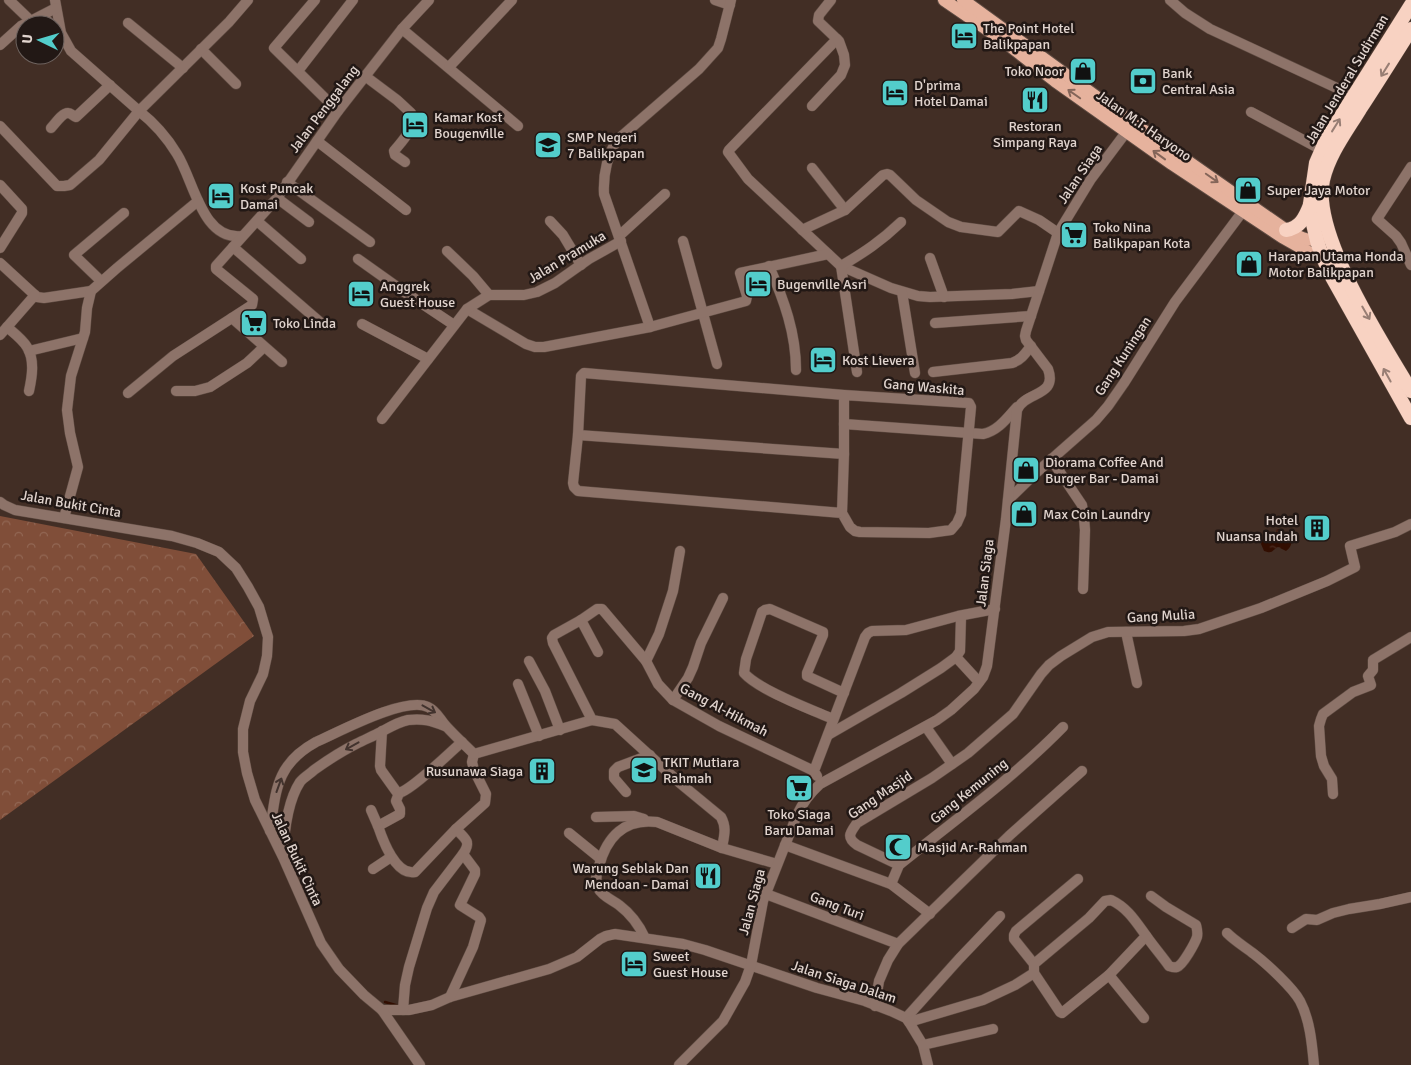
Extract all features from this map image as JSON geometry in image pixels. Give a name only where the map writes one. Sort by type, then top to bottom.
[{"type":"highway","name":"Jalan Jenderal Sudirman","points":[[1411,5],[1326,140],[1316,163],[1310,204],[1312,224],[1317,241],[1329,254],[1359,301],[1411,391]]},
{"type":"highway","name":"Jalan Jenderal Sudirman","points":[[1411,29],[1331,157],[1322,189],[1325,217],[1331,236],[1329,254],[1332,277],[1411,418]]},
{"type":"highway","points":[[1286,230],[1300,224],[1310,204]]},
{"type":"main road","name":"Jalan M.T. Haryono","points":[[944,0],[1001,39],[1055,81],[1172,164],[1243,211],[1304,251],[1312,254],[1329,254]]},
{"type":"main road","name":"Jalan M.T. Haryono","points":[[963,0],[1116,111],[1286,230],[1304,240],[1317,241]]},
{"type":"main road","points":[[1317,241],[1331,236]]},
{"type":"street","points":[[0,126],[58,186],[70,185],[99,160],[139,111],[229,22],[248,0]]},
{"type":"street","points":[[315,0],[274,48],[338,111]]},
{"type":"street","points":[[298,71],[354,0]]},
{"type":"street","name":"Jalan Penggalang","points":[[232,318],[252,305],[254,301],[216,269],[216,266],[277,198],[338,111],[402,29],[429,0]]},
{"type":"street","points":[[449,67],[512,0]]},
{"type":"street","points":[[715,0],[730,3]]},
{"type":"street","points":[[812,106],[835,82],[844,69],[845,61],[841,45],[818,20],[819,15],[831,0]]},
{"type":"street","points":[[1170,0],[1185,13],[1210,29],[1354,96]]},
{"type":"street","points":[[13,1],[26,15]]},
{"type":"street","name":"Jalan Pramuka","points":[[489,295],[531,294],[555,283],[620,238],[604,194],[604,183],[610,151],[616,141],[700,69],[718,48],[722,39],[730,3]]},
{"type":"street","points":[[43,15],[55,4]]},
{"type":"street","points":[[128,23],[182,68]]},
{"type":"street","points":[[402,29],[518,126]]},
{"type":"street","points":[[0,45],[15,31]]},
{"type":"street","points":[[837,39],[728,150],[748,179],[841,266],[902,292],[918,296],[944,297],[1039,291]]},
{"type":"street","points":[[65,41],[71,51],[150,119],[177,154],[204,214],[216,229],[224,235],[242,236]]},
{"type":"street","points":[[201,49],[236,84]]},
{"type":"street","points":[[365,76],[411,113],[412,124],[410,130],[394,151],[395,155],[405,162]]},
{"type":"street","points":[[52,128],[66,113],[76,117],[110,85]]},
{"type":"street","points":[[1250,112],[1322,150]]},
{"type":"street","name":"Jalan Siaga","points":[[1031,346],[1025,336],[1058,233],[1091,179],[1127,131]]},
{"type":"street","points":[[317,141],[406,210]]},
{"type":"street","points":[[1411,167],[1378,220],[1396,236],[1411,265]]},
{"type":"street","points":[[812,168],[845,210]]},
{"type":"street","points":[[802,230],[845,210],[883,175],[887,174],[916,200],[954,226],[998,232],[1020,211],[1039,220],[1058,233]]},
{"type":"street","points":[[287,182],[370,242]]},
{"type":"street","points":[[0,185],[22,209],[22,213],[0,247]]},
{"type":"street","points":[[650,326],[620,238],[665,194]]},
{"type":"street","points":[[277,198],[309,222]]},
{"type":"street","points":[[64,518],[78,467],[67,410],[72,376],[83,338],[86,308],[91,291],[198,201]]},
{"type":"street","name":"Gang Kuningan","points":[[1008,500],[1096,420],[1108,406],[1175,302],[1243,211]]},
{"type":"street","points":[[101,281],[74,255],[124,213]]},
{"type":"street","points":[[257,221],[301,259]]},
{"type":"street","points":[[550,221],[563,235],[581,265]]},
{"type":"street","points":[[841,266],[883,239],[901,222]]},
{"type":"street","points":[[683,241],[717,364]]},
{"type":"street","points":[[233,247],[321,323]]},
{"type":"street","points":[[382,419],[467,309],[489,295],[473,276],[447,251]]},
{"type":"street","points":[[467,309],[526,344],[544,347],[650,326],[746,302],[747,296],[740,272],[828,254]]},
{"type":"street","points":[[930,258],[944,297]]},
{"type":"street","points":[[358,259],[454,325]]},
{"type":"street","points":[[0,263],[35,295],[44,298],[91,291]]},
{"type":"street","points":[[769,266],[788,315],[796,352],[796,370]]},
{"type":"street","points":[[841,266],[857,372]]},
{"type":"street","points":[[902,292],[915,373]]},
{"type":"street","points":[[29,391],[33,370],[27,346],[4,331],[35,295]]},
{"type":"street","points":[[935,323],[1031,316]]},
{"type":"street","points":[[128,393],[173,356],[232,318],[282,362]]},
{"type":"street","points":[[362,324],[428,359]]},
{"type":"street","points":[[29,351],[83,338]]},
{"type":"street","points":[[844,424],[983,434],[997,428],[1020,403],[1044,390],[1050,383],[1048,369],[1031,346],[1022,358],[1012,363],[934,372]]},
{"type":"street","points":[[176,391],[195,391],[210,387],[247,362],[264,347]]},
{"type":"street","points":[[842,513],[578,491],[574,488],[573,483],[582,376],[584,374],[844,395],[842,513],[850,527],[860,532],[929,533],[951,530],[961,514],[969,433]]},
{"type":"street","name":"Gang Waskita","points":[[844,395],[969,403],[971,407],[969,433]]},
{"type":"street","name":"Jalan Siaga","points":[[679,1065],[723,1021],[739,994],[751,965],[766,894],[785,844],[803,803],[810,792],[820,784],[926,727],[952,710],[974,689],[983,677],[987,666],[995,609],[1008,500],[1015,418],[1020,403]]},
{"type":"street","points":[[578,435],[844,454]]},
{"type":"street","points":[[1052,459],[1082,505],[1085,530],[1084,589]]},
{"type":"street","name":"Jalan Bukit Cinta","points":[[0,502],[15,510],[140,530],[198,543],[219,552],[236,568],[259,607],[268,637],[267,656],[263,674],[250,701],[243,729],[243,752],[255,800],[283,857],[321,943],[339,969],[382,1010],[420,1065]]},
{"type":"street","name":"Gang Mulia","points":[[952,764],[975,748],[1013,714],[1040,674],[1049,665],[1092,637],[1108,632],[1184,631],[1199,629],[1261,608],[1327,581],[1355,567],[1350,546],[1395,532],[1411,524]]},
{"type":"street","points":[[646,661],[659,634],[673,591],[680,551]]},
{"type":"street","points":[[673,700],[688,678],[701,643],[723,598]]},
{"type":"street","name":"Gang Al-Hikmah","points":[[581,620],[597,608],[602,609],[646,661],[658,684],[673,700],[720,726],[814,771]]},
{"type":"street","points":[[833,719],[769,690],[744,673],[746,659],[764,610],[770,609],[823,632],[807,676],[844,693]]},
{"type":"street","points":[[820,784],[814,771],[864,637],[868,633],[876,630],[906,630],[995,609]]},
{"type":"street","points":[[828,735],[901,693],[956,657],[960,651],[961,616]]},
{"type":"street","points":[[592,720],[552,638],[581,620],[598,652]]},
{"type":"street","points":[[1126,632],[1137,683]]},
{"type":"street","points":[[1333,794],[1332,779],[1324,766],[1321,756],[1319,726],[1322,716],[1353,692],[1371,685],[1368,676],[1373,670],[1373,660],[1411,637]]},
{"type":"street","points":[[956,657],[979,682]]},
{"type":"street","points":[[530,660],[545,690],[560,730]]},
{"type":"street","points":[[518,684],[539,736]]},
{"type":"street","points":[[270,832],[277,788],[293,758],[316,742],[392,709],[401,706],[423,705],[429,707],[436,712],[446,726],[474,754]]},
{"type":"street","points":[[401,706],[405,721]]},
{"type":"street","points":[[283,857],[284,830],[294,795],[301,780],[355,744],[405,721],[423,719],[446,726]]},
{"type":"street","points":[[474,754],[592,720],[615,724],[681,784],[721,817],[726,831],[722,848]]},
{"type":"street","points":[[926,727],[952,764]]},
{"type":"street","name":"Gang Kemuning","points":[[890,884],[899,865],[1016,772],[1063,727]]},
{"type":"street","points":[[382,732],[381,770],[399,793]]},
{"type":"street","points":[[378,826],[400,814],[396,801],[399,793],[420,779],[462,742]]},
{"type":"street","points":[[371,810],[391,857],[409,874],[415,872],[485,802],[486,794],[472,762],[474,754]]},
{"type":"street","points":[[626,792],[614,778],[614,771],[618,767],[650,755]]},
{"type":"street","name":"Gang Masjid","points":[[899,865],[851,841],[851,831],[857,823],[952,764]]},
{"type":"street","points":[[875,1006],[879,981],[888,960],[898,944],[1010,835],[1082,771]]},
{"type":"street","points":[[596,817],[634,816],[647,821]]},
{"type":"street","points":[[645,938],[638,924],[620,906],[604,895],[596,882],[601,859],[615,833],[636,822],[657,822],[722,848],[777,864]]},
{"type":"street","points":[[403,1010],[409,966],[427,908],[434,892],[468,845],[456,829]]},
{"type":"street","points":[[569,832],[601,859]]},
{"type":"street","points":[[785,844],[890,884],[930,914]]},
{"type":"street","points":[[450,997],[473,947],[481,920],[460,905],[475,874],[475,870],[463,854]]},
{"type":"street","points":[[373,869],[391,857]]},
{"type":"street","points":[[1078,879],[1016,931],[1014,935],[1014,939],[1060,1012],[1062,1013],[1108,975],[1146,936]]},
{"type":"street","name":"Gang Turi","points":[[766,894],[898,944]]},
{"type":"street","points":[[908,1020],[983,1000],[1015,985],[1106,901],[1111,900],[1123,907],[1138,922],[1146,936],[1169,966],[1179,966],[1198,934],[1196,925],[1151,896]]},
{"type":"street","points":[[1292,928],[1306,919],[1317,920],[1349,909],[1411,897]]},
{"type":"street","points":[[908,1020],[953,965],[1000,916]]},
{"type":"street","points":[[1227,933],[1262,961],[1297,996],[1307,1018],[1314,1065]]},
{"type":"street","points":[[382,1010],[409,1010],[432,1005],[450,997],[549,969],[577,957],[600,939],[615,934],[683,944],[751,965]]},
{"type":"street","name":"Jalan Siaga Dalam","points":[[751,965],[817,988],[865,1001],[908,1020]]},
{"type":"street","points":[[1108,975],[1144,1018]]},
{"type":"street","points":[[908,1020],[923,1045],[928,1065]]},
{"type":"street","points":[[923,1045],[993,1029]]},
{"type":"green space","points":[[0,516],[196,554],[254,636],[0,820]]},
{"type":"water","points":[[1279,529],[1282,532],[1282,536],[1279,538],[1281,541],[1285,540],[1287,535],[1290,535],[1292,541],[1289,548],[1286,551],[1278,547],[1271,552],[1264,551],[1261,544],[1263,538],[1268,534],[1276,537],[1276,530]]},
{"type":"waterway","points":[[385,1002],[399,1006]]},
{"type":"place","name":"The Point Hotel Balikpapan","points":[[964,36]]},
{"type":"place","name":"Toko Noor","points":[[1083,71]]},
{"type":"place","name":"Bank Central Asia","points":[[1143,81]]},
{"type":"place","name":"D'prima Hotel Damai","points":[[895,93]]},
{"type":"place","name":"Restoran Simpang Raya","points":[[1035,100]]},
{"type":"place","name":"Kamar Kost Bougenville","points":[[415,125]]},
{"type":"place","name":"SMP Negeri 7 Balikpapan","points":[[548,145]]},
{"type":"place","name":"Super Jaya Motor","points":[[1248,190]]},
{"type":"place","name":"Kost Puncak Damai","points":[[221,196]]},
{"type":"place","name":"Toko Nina Balikpapan Kota","points":[[1074,235]]},
{"type":"place","name":"Harapan Utama Honda Motor Balikpapan","points":[[1249,264]]},
{"type":"place","name":"Bugenville Asri","points":[[758,284]]},
{"type":"place","name":"Anggrek Guest House","points":[[361,294]]},
{"type":"place","name":"Toko Linda","points":[[254,323]]},
{"type":"place","name":"Kost Lievera","points":[[823,360]]},
{"type":"place","name":"Diorama Coffee And Burger Bar - Damai","points":[[1026,470]]},
{"type":"place","name":"Max Coin Laundry","points":[[1024,514]]},
{"type":"place","name":"Hotel Nuansa Indah","points":[[1317,528]]},
{"type":"place","name":"TKIT Mutiara Rahmah","points":[[644,770]]},
{"type":"place","name":"Rusunawa Siaga","points":[[542,771]]},
{"type":"place","name":"Toko Siaga Baru Damai","points":[[799,788]]},
{"type":"place","name":"Masjid Ar-Rahman","points":[[898,847]]},
{"type":"place","name":"Warung Seblak Dan Mendoan - Damai","points":[[708,876]]},
{"type":"place","name":"Sweet Guest House","points":[[634,964]]}]
